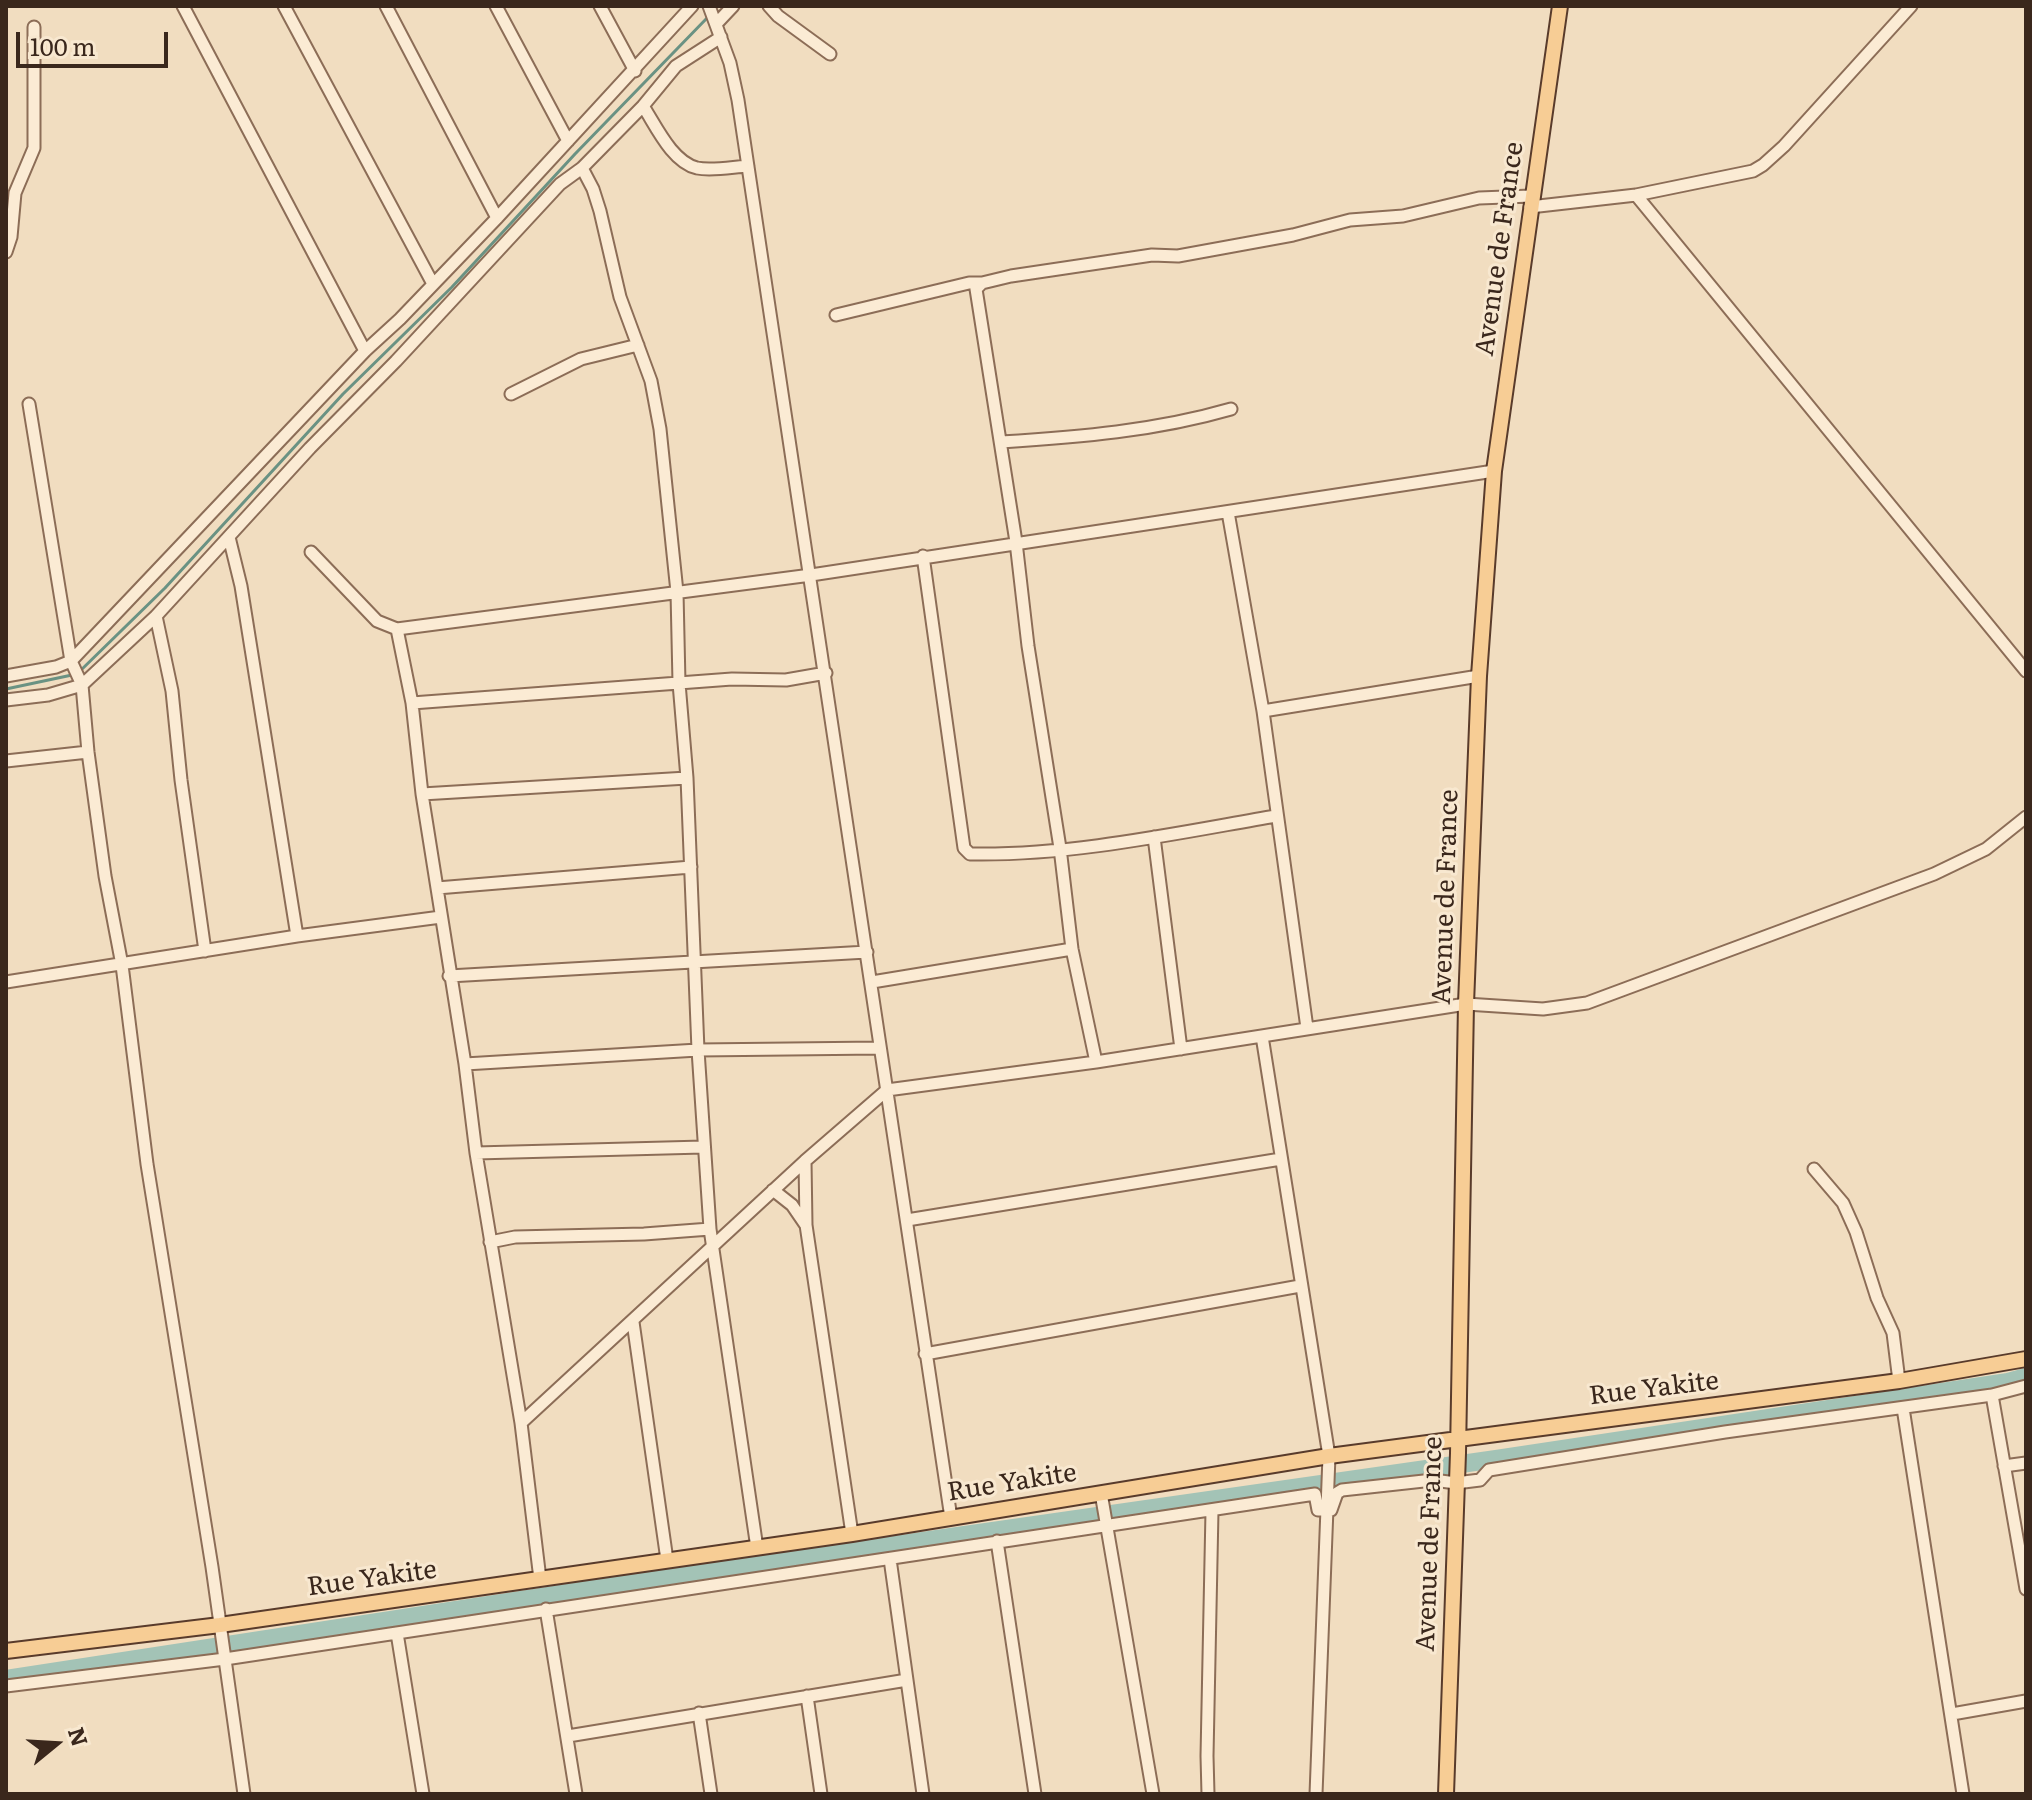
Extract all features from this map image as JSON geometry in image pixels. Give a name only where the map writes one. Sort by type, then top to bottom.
[{"type":"main road","name":"Avenue de France","points":[[1446,1794],[1457,1479],[1466,1004],[1479,676],[1494,471],[1560,6]]},
{"type":"main road","name":"Rue Yakite","points":[[6,1651],[220,1625],[757,1548],[1329,1459],[1457,1446],[1899,1381],[2026,1359]]},
{"type":"street","points":[[183,6],[365,351]]},
{"type":"street","points":[[284,6],[433,284]]},
{"type":"street","points":[[386,6],[497,218]]},
{"type":"street","points":[[496,6],[568,141]]},
{"type":"street","points":[[600,6],[635,71]]},
{"type":"street","points":[[6,676],[56,667],[71,661],[365,351],[497,218],[692,6]]},
{"type":"street","points":[[709,6],[717,23],[738,100],[951,1518]]},
{"type":"street","points":[[717,23],[733,6]]},
{"type":"street","points":[[769,6],[830,54]]},
{"type":"street","points":[[836,315],[969,283],[1152,255],[1178,256],[1293,235],[1350,220],[1403,216],[1479,198],[1530,202],[1636,195],[1753,171],[1763,165],[1842,84],[1911,6]]},
{"type":"street","points":[[6,252],[11,237],[15,193],[34,148],[34,27]]},
{"type":"street","points":[[6,700],[48,695],[82,685],[156,616],[560,184],[582,168],[643,106],[676,66],[721,37]]},
{"type":"street","points":[[643,106],[684,162],[697,168],[748,166]]},
{"type":"street","points":[[582,168],[600,211],[620,297],[651,381],[660,429],[677,592],[693,961],[710,1229],[757,1548]]},
{"type":"street","points":[[1636,195],[2026,671]]},
{"type":"street","points":[[982,283],[976,289],[975,298],[1016,542],[1072,949],[1096,1062]]},
{"type":"street","points":[[511,394],[581,359],[638,345]]},
{"type":"street","points":[[29,404],[71,661],[82,685],[88,752],[105,876],[122,965],[147,1164],[244,1794]]},
{"type":"street","points":[[1001,442],[1124,432],[1187,422],[1231,409]]},
{"type":"street","points":[[311,552],[377,621],[397,629],[811,575],[1494,471]]},
{"type":"street","points":[[1228,512],[1263,711],[1307,1028]]},
{"type":"street","points":[[229,537],[241,586],[297,936]]},
{"type":"street","points":[[923,556],[964,848],[970,854],[1154,837],[1276,816]]},
{"type":"street","points":[[156,616],[172,691],[205,951]]},
{"type":"street","points":[[397,629],[412,703],[449,976],[521,1423],[540,1579]]},
{"type":"street","points":[[412,703],[732,679],[786,680],[826,673]]},
{"type":"street","points":[[1263,711],[1479,676]]},
{"type":"street","points":[[6,761],[88,752]]},
{"type":"street","points":[[422,794],[687,778]]},
{"type":"street","points":[[521,1423],[773,1190],[887,1090],[1096,1062],[1466,1004],[1543,1009],[1587,1003],[1934,874],[1986,849],[2026,817]]},
{"type":"street","points":[[1154,837],[1181,1049]]},
{"type":"street","points":[[437,888],[691,867]]},
{"type":"street","points":[[6,982],[297,936],[441,917]]},
{"type":"street","points":[[872,982],[1072,949]]},
{"type":"street","points":[[449,976],[867,952]]},
{"type":"street","points":[[1262,1036],[1329,1459],[1316,1794]]},
{"type":"street","points":[[465,1064],[698,1050],[879,1048]]},
{"type":"street","points":[[476,1153],[703,1147]]},
{"type":"street","points":[[907,1220],[1281,1159]]},
{"type":"street","points":[[805,1161],[806,1225],[852,1534]]},
{"type":"street","points":[[1814,1169],[1843,1203],[1856,1232],[1877,1298],[1893,1333],[1899,1381]]},
{"type":"street","points":[[773,1190],[792,1205],[806,1225]]},
{"type":"street","points":[[490,1242],[515,1237],[710,1229]]},
{"type":"street","points":[[925,1354],[1300,1286]]},
{"type":"street","points":[[633,1322],[667,1560]]},
{"type":"street","points":[[6,1686],[225,1659],[1315,1494],[1318,1510],[1326,1511],[1331,1510],[1337,1493],[1342,1490],[1433,1480],[1480,1480],[1489,1470],[1739,1430],[1992,1395],[2026,1386]]},
{"type":"street","points":[[1992,1395],[2026,1589]]},
{"type":"street","points":[[1903,1408],[1963,1794]]},
{"type":"street","points":[[2004,1466],[2026,1463]]},
{"type":"street","points":[[1101,1493],[1153,1794]]},
{"type":"street","points":[[1208,1794],[1212,1511]]},
{"type":"street","points":[[997,1541],[1035,1794]]},
{"type":"street","points":[[890,1559],[923,1794]]},
{"type":"street","points":[[546,1609],[576,1794]]},
{"type":"street","points":[[397,1633],[423,1794]]},
{"type":"street","points":[[568,1736],[907,1680]]},
{"type":"street","points":[[807,1696],[821,1794]]},
{"type":"street","points":[[1952,1714],[2026,1701]]},
{"type":"street","points":[[699,1713],[711,1794]]},
{"type":"waterway","points":[[79,672],[165,588],[343,394],[452,287],[708,17]]},
{"type":"waterway","points":[[6,689],[72,675]]},
{"type":"waterway","points":[[6,1679],[671,1577],[1496,1459],[2026,1377]]}]
